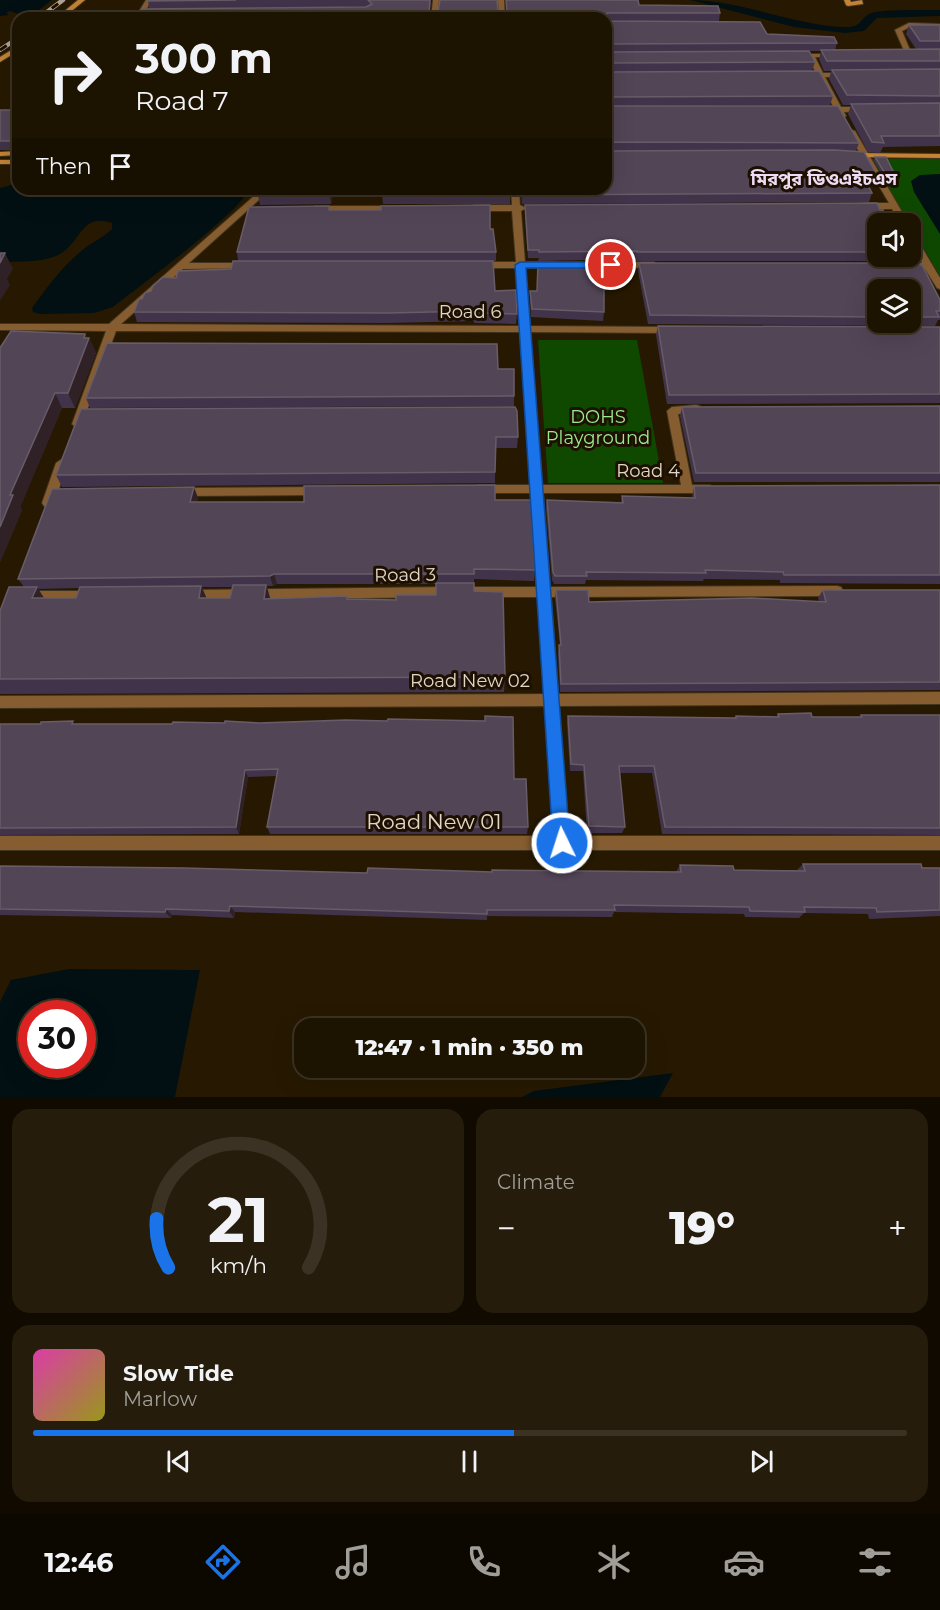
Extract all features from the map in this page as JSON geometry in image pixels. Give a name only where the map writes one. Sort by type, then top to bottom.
[{"type":"main road","points":[[67,12],[82,0]]},
{"type":"main road","points":[[848,0],[848,4],[857,5],[860,4],[859,0]]},
{"type":"main road","points":[[862,154],[940,150]]},
{"type":"main road","points":[[842,154],[940,156]]},
{"type":"street","points":[[909,55],[897,30],[909,25],[940,26]]},
{"type":"street","points":[[786,55],[843,55]]},
{"type":"street","points":[[810,55],[862,154],[898,213]]},
{"type":"street","points":[[898,55],[920,55]]},
{"type":"street","points":[[797,75],[856,75]]},
{"type":"street","points":[[816,110],[873,110]]},
{"type":"street","points":[[44,514],[57,493],[70,442],[86,414],[112,327],[260,195]]},
{"type":"street","points":[[517,195],[522,208],[520,265],[525,329],[525,412],[536,489],[562,843]]},
{"type":"street","points":[[860,206],[894,206]]},
{"type":"street","points":[[469,208],[522,208]]},
{"type":"street","points":[[304,210],[410,209]]},
{"type":"street","points":[[244,210],[256,210]]},
{"type":"street","points":[[921,254],[940,286]]},
{"type":"street","points":[[474,265],[567,265]]},
{"type":"street","points":[[579,265],[660,266]]},
{"type":"street","points":[[181,266],[263,266]]},
{"type":"street","points":[[921,266],[928,266]]},
{"type":"street","name":"Road 6","points":[[0,327],[679,330]]},
{"type":"street","points":[[687,489],[672,411],[674,409],[708,409]]},
{"type":"street","name":"Road 4","points":[[467,489],[722,489]]},
{"type":"street","points":[[167,492],[328,490]]},
{"type":"street","points":[[15,591],[108,596]]},
{"type":"street","name":"Road 3","points":[[178,595],[544,591],[847,591]]},
{"type":"street","name":"Road New 02","points":[[0,702],[940,698]]},
{"type":"street","name":"Road New 01","points":[[0,843],[940,843]]},
{"type":"green space","points":[[940,158],[940,276],[921,244],[921,213],[902,213],[870,159]]},
{"type":"green space","name":"DOHS Playground","points":[[538,340],[637,340],[663,483],[548,483]]},
{"type":"shaded area","points":[[0,0],[52,0],[36,12],[10,11],[6,13],[9,15],[0,16]]},
{"type":"shaded area","points":[[940,174],[940,234],[914,192],[911,181],[920,175]]},
{"type":"shaded area","points":[[12,185],[12,195],[245,195],[209,231],[113,307],[94,313],[40,314],[33,312],[32,308],[50,284],[77,254],[112,229],[112,223],[93,222],[81,231],[65,251],[56,256],[36,261],[0,262],[0,188]]},
{"type":"shaded area","points":[[69,969],[200,970],[175,1097],[0,1097],[0,1002],[11,980]]},
{"type":"shaded area","points":[[673,1073],[660,1097],[522,1097],[534,1091]]},
{"type":"building","points":[[148,0],[236,0],[147,1]]},
{"type":"building","points":[[368,0],[430,0],[429,12],[139,12],[142,9],[366,7],[372,4]]},
{"type":"building","points":[[440,0],[497,0],[498,12],[438,12]]},
{"type":"building","points":[[506,0],[638,0],[639,5],[718,6],[720,13],[507,12]]},
{"type":"building","points":[[612,21],[760,22],[767,34],[834,37],[837,43],[612,44]]},
{"type":"building","points":[[909,25],[940,25],[940,41],[920,41]]},
{"type":"building","points":[[940,49],[940,61],[827,61],[821,50]]},
{"type":"building","points":[[809,51],[815,62],[612,63],[612,52]]},
{"type":"building","points":[[940,69],[940,96],[847,95],[832,70]]},
{"type":"building","points":[[819,71],[833,96],[612,97],[612,72]]},
{"type":"building","points":[[940,103],[940,136],[881,136],[884,143],[872,142],[851,104]]},
{"type":"building","points":[[612,106],[838,106],[859,143],[612,142]]},
{"type":"building","points":[[0,110],[12,110],[12,141],[0,141]]},
{"type":"building","points":[[835,150],[864,152],[877,175],[863,175],[872,193],[612,194],[612,151]]},
{"type":"building","points":[[875,157],[886,157],[895,175],[886,175]]},
{"type":"building","points":[[259,195],[330,195],[330,196]]},
{"type":"building","points":[[877,203],[884,213],[867,213],[867,252],[539,252],[539,250],[528,250],[525,205]]},
{"type":"building","points":[[490,205],[490,229],[493,229],[496,252],[237,252],[249,207],[329,206],[329,210],[381,210],[381,206]]},
{"type":"building","points":[[0,253],[5,253],[0,263]]},
{"type":"building","points":[[233,261],[493,261],[495,291],[516,290],[517,314],[474,313],[474,311],[134,312],[139,299],[151,291],[163,277],[176,278],[178,271],[231,269]]},
{"type":"building","points":[[538,263],[604,263],[604,312],[532,309],[530,291],[537,291]]},
{"type":"building","points":[[639,263],[867,263],[867,267],[921,267],[921,265],[940,300],[940,311],[936,311],[939,317],[921,317],[921,279],[867,279],[867,317],[650,315]]},
{"type":"building","points":[[658,326],[867,327],[867,333],[921,333],[921,327],[940,327],[940,394],[669,395]]},
{"type":"building","points":[[11,331],[85,334],[84,338],[89,338],[68,393],[55,393],[10,495],[13,495],[0,527],[0,348]]},
{"type":"building","points":[[107,343],[497,344],[498,369],[514,369],[514,396],[86,398]]},
{"type":"building","points":[[940,406],[940,473],[696,473],[682,407]]},
{"type":"building","points":[[515,407],[518,437],[496,437],[495,472],[56,475],[81,409]]},
{"type":"building","points":[[495,485],[495,500],[531,500],[535,570],[474,569],[474,574],[274,574],[270,576],[18,579],[52,489],[194,487],[190,502],[304,502],[304,486]]},
{"type":"building","points":[[940,485],[940,575],[784,575],[783,572],[705,570],[706,573],[586,572],[587,576],[555,576],[553,572],[547,500],[623,503],[622,496],[695,498],[694,486]]},
{"type":"building","points":[[436,583],[474,583],[474,591],[503,592],[505,677],[0,679],[0,611],[9,587],[37,587],[32,598],[76,598],[80,587],[201,586],[199,598],[230,598],[233,585],[266,585],[264,599],[347,596],[347,599],[396,600],[396,595],[436,595]]},
{"type":"building","points":[[556,590],[588,590],[589,602],[752,598],[826,602],[823,590],[940,590],[940,682],[561,684],[559,645],[561,645]]},
{"type":"building","points":[[811,713],[812,717],[940,715],[940,828],[665,827],[654,766],[619,766],[625,827],[589,826],[584,765],[571,764],[568,716],[736,718],[736,716],[779,717],[778,714]]},
{"type":"building","points":[[485,716],[513,717],[514,779],[526,779],[528,827],[267,827],[278,769],[245,770],[236,827],[0,828],[0,724],[73,721],[72,724],[225,723],[225,721],[259,723],[387,721],[388,719],[485,721]]},
{"type":"building","points":[[803,864],[921,864],[922,868],[940,868],[940,910],[877,912],[876,908],[804,907],[805,912],[750,911],[749,907],[614,905],[615,910],[487,910],[487,914],[230,906],[229,911],[166,909],[165,912],[0,909],[0,866],[367,873],[368,868],[492,872],[492,870],[681,872],[680,865],[733,866],[734,870],[805,871]]},
{"type":"waterway","points":[[695,0],[794,24],[845,30],[861,29],[874,15],[940,13]]},
{"type":"railway","points":[[47,12],[63,0]]},
{"type":"railway","points":[[0,50],[12,42]]},
{"type":"district","name":"মিরপুর ডিওএইচএস","points":[[824,179]]},
{"type":"route","points":[[562,843],[520,265],[611,265]]}]
